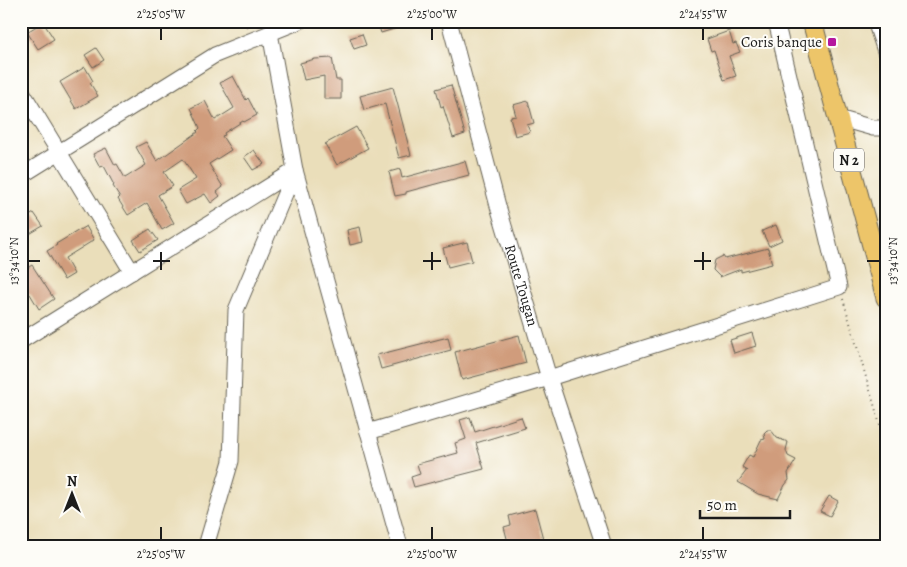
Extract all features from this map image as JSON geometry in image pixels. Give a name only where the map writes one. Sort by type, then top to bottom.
[{"type":"main road","name":"N 2","points":[[812,21],[886,298]]},
{"type":"street","points":[[21,176],[215,55],[300,21]]},
{"type":"street","name":"Route Tougan","points":[[449,21],[498,206],[549,378],[604,546]]},
{"type":"street","points":[[368,432],[549,378],[840,287],[776,21]]},
{"type":"street","points":[[875,21],[886,54]]},
{"type":"street","points":[[270,33],[295,170],[400,546]]},
{"type":"street","points":[[21,90],[132,272]]},
{"type":"street","points":[[838,118],[873,128],[886,128]]},
{"type":"street","points":[[21,341],[295,170]]},
{"type":"street","points":[[206,546],[231,461],[236,310],[295,170]]},
{"type":"path","points":[[840,287],[886,444]]},
{"type":"building","points":[[377,21],[410,21],[410,24],[381,33]]},
{"type":"building","points":[[43,22],[54,39],[38,49],[27,32]]},
{"type":"building","points":[[729,31],[733,44],[736,43],[740,52],[729,56],[736,76],[724,80],[714,50],[711,51],[707,39]]},
{"type":"building","points":[[362,34],[366,45],[354,49],[350,38]]},
{"type":"building","points":[[96,48],[104,60],[93,67],[85,55]]},
{"type":"building","points":[[332,58],[336,80],[341,80],[341,99],[324,99],[324,76],[304,80],[300,63],[315,59]]},
{"type":"building","points":[[85,67],[93,81],[90,83],[98,96],[76,109],[60,82]]},
{"type":"building","points":[[233,76],[246,100],[248,98],[257,115],[224,133],[225,135],[222,136],[231,150],[209,164],[223,187],[217,192],[220,196],[211,203],[205,194],[186,204],[178,190],[196,179],[183,159],[164,172],[173,186],[158,195],[174,223],[162,230],[147,203],[128,215],[118,199],[120,197],[104,166],[100,167],[93,154],[106,148],[125,178],[146,165],[136,147],[146,142],[157,161],[198,132],[200,128],[191,108],[205,101],[215,120],[234,108],[220,83]]},
{"type":"building","points":[[451,85],[465,134],[453,138],[436,89]]},
{"type":"building","points":[[393,87],[411,155],[399,158],[385,104],[364,110],[360,96]]},
{"type":"building","points":[[528,101],[534,123],[527,125],[530,132],[515,136],[510,117],[516,116],[513,105]]},
{"type":"building","points":[[356,127],[368,148],[337,165],[325,144]]},
{"type":"building","points":[[254,150],[264,164],[253,170],[244,157]]},
{"type":"building","points":[[465,161],[469,175],[395,196],[389,172],[400,169],[402,178]]},
{"type":"building","points":[[34,213],[43,226],[21,239],[21,221]]},
{"type":"building","points":[[776,225],[782,240],[769,246],[762,231]]},
{"type":"building","points":[[86,226],[94,240],[65,258],[74,274],[64,280],[47,251]]},
{"type":"building","points":[[360,227],[363,242],[350,245],[347,230]]},
{"type":"building","points":[[150,229],[158,240],[140,251],[133,240]]},
{"type":"building","points":[[467,242],[472,261],[448,267],[443,248]]},
{"type":"building","points":[[768,248],[772,264],[741,272],[741,269],[720,277],[713,270],[715,260],[723,256],[725,259]]},
{"type":"building","points":[[32,265],[54,299],[39,309],[30,294],[26,296],[21,288],[21,272]]},
{"type":"building","points":[[752,333],[756,346],[734,353],[730,340]]},
{"type":"building","points":[[519,335],[526,363],[462,380],[455,352]]},
{"type":"building","points":[[448,337],[451,350],[381,369],[377,355]]},
{"type":"building","points":[[470,417],[475,432],[521,417],[525,428],[476,443],[484,469],[414,487],[411,477],[420,474],[417,464],[458,453],[455,443],[466,439],[460,420]]},
{"type":"building","points":[[767,430],[771,430],[777,438],[788,442],[786,450],[788,456],[796,460],[788,473],[789,480],[778,499],[758,494],[738,482],[747,470],[742,467],[749,455],[753,457],[761,440],[765,439],[764,433]]},
{"type":"building","points":[[829,496],[838,501],[830,516],[820,511]]},
{"type":"building","points":[[535,509],[545,546],[509,546],[504,527],[511,525],[509,516]]},
{"type":"place","name":"Coris banque","points":[[832,42]]}]
